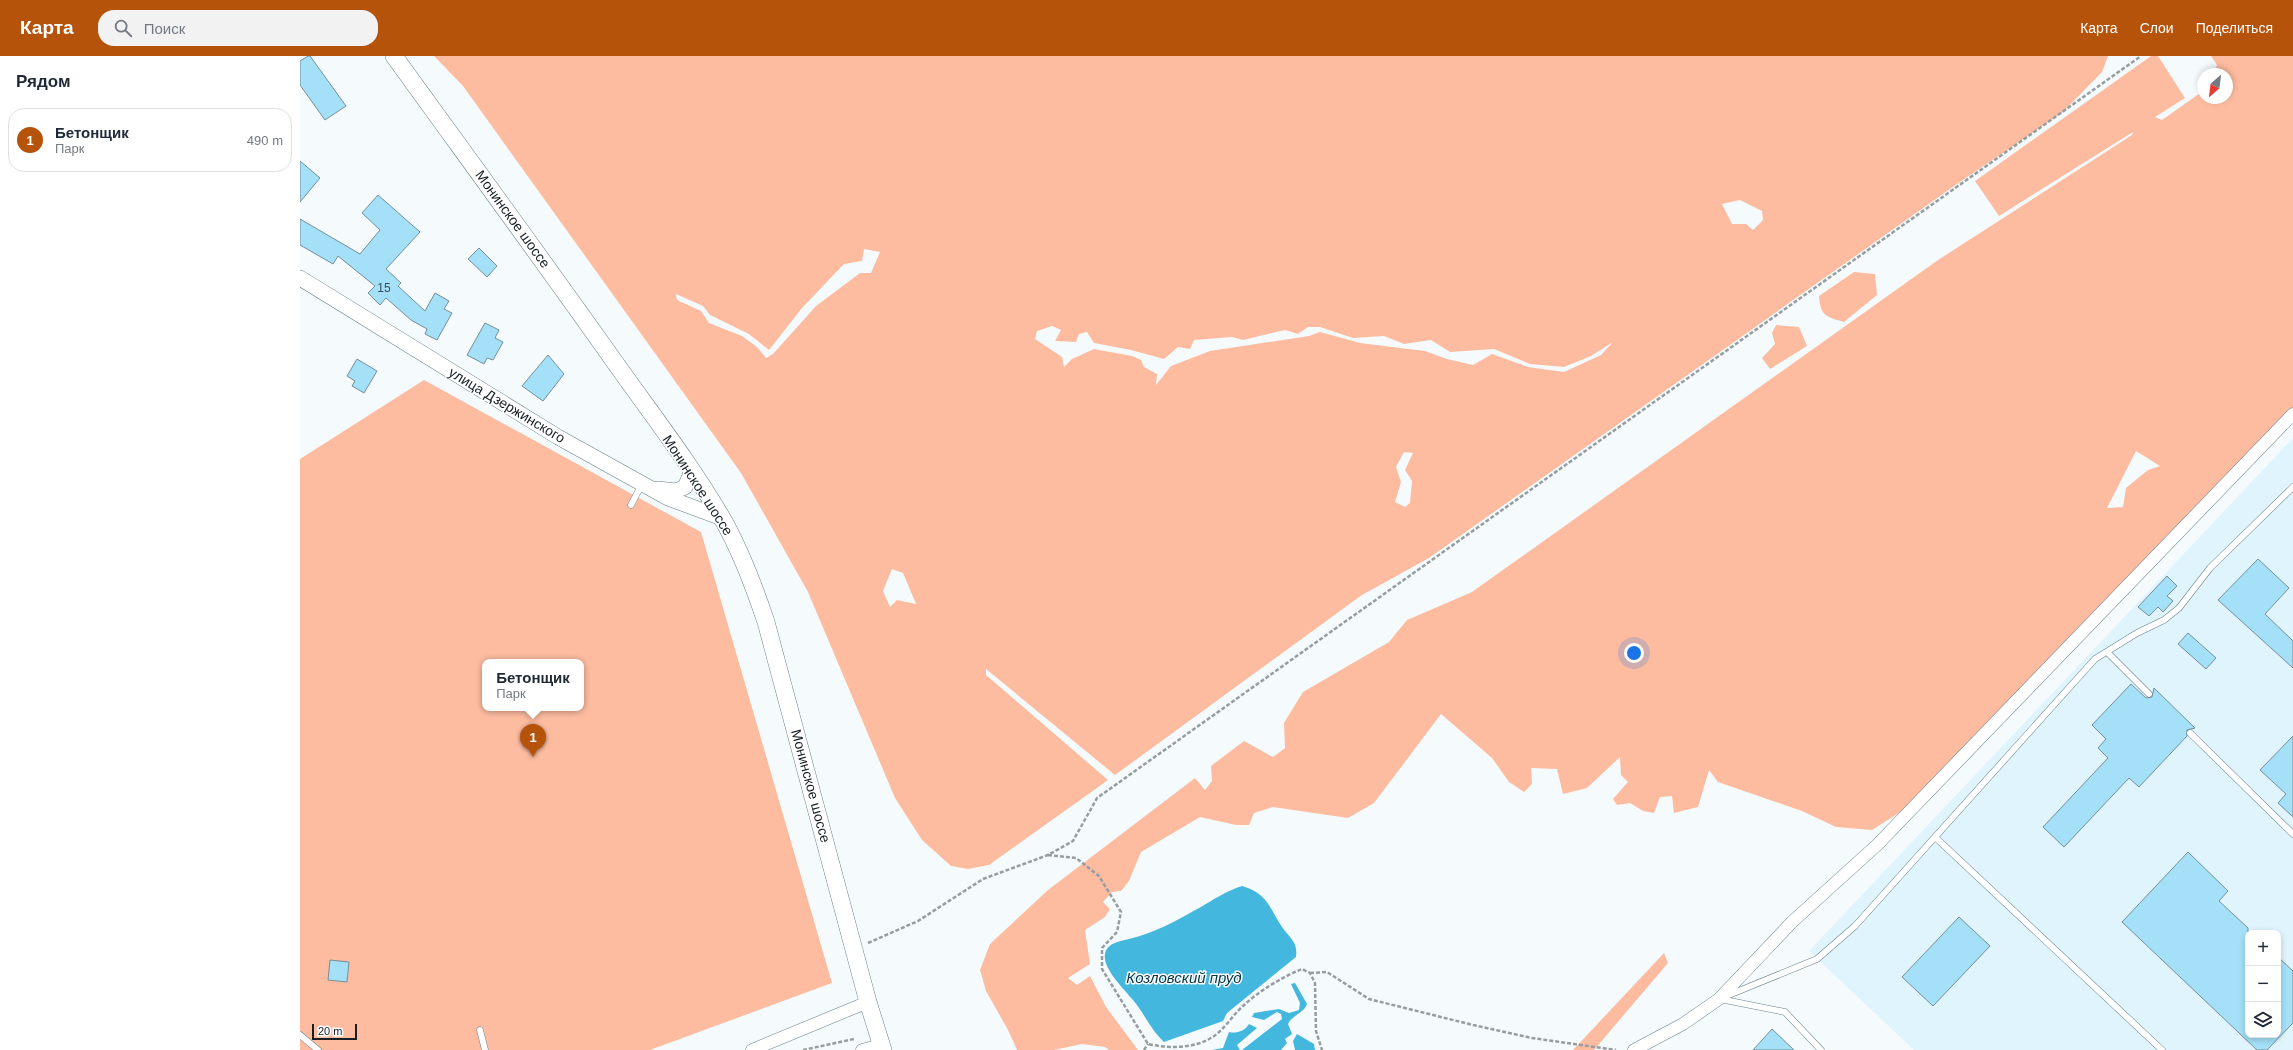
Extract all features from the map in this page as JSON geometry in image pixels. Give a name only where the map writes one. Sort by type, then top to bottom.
[{"type":"main road","name":"Монинское шоссе","points":[[394,56],[544,262],[692,472],[722,518],[753,580],[766,622],[868,1002],[882,1047]]},
{"type":"street","name":"улица Дзержинского","points":[[300,278],[558,437],[668,498],[722,518]]},
{"type":"street","points":[[1634,1050],[1683,1024],[1719,999],[1792,922],[1877,845],[2293,414]]},
{"type":"street","points":[[645,485],[676,491],[685,487],[692,472]]},
{"type":"street","points":[[752,1050],[868,1002]]},
{"type":"street","points":[[859,1044],[882,1047]]},
{"type":"lane","points":[[631,505],[645,485]]},
{"type":"lane","points":[[1719,999],[1818,959],[1854,926],[2095,659],[2137,633],[2164,620],[2179,608],[2210,568],[2293,487]]},
{"type":"lane","points":[[2106,652],[2149,694]]},
{"type":"lane","points":[[2190,733],[2293,834]]},
{"type":"lane","points":[[1935,837],[2162,1050]]},
{"type":"lane","points":[[1719,999],[1785,1012],[1821,1050]]},
{"type":"lane","points":[[480,1030],[485,1050]]},
{"type":"lane","points":[[300,1035],[318,1050]]},
{"type":"path","points":[[854,949],[918,921],[983,879],[1048,855],[1074,840],[1097,798],[2141,56]]},
{"type":"path","points":[[1048,855],[1076,858],[1099,876],[1121,912],[1117,932],[1102,948],[1102,969],[1148,1044]]},
{"type":"path","points":[[1148,1044],[1193,1048],[1218,1033],[1244,1005],[1286,975],[1302,969],[1310,973],[1327,972],[1369,999],[1532,1038],[1616,1050]]},
{"type":"path","points":[[1310,973],[1315,982],[1316,1032],[1322,1050]]},
{"type":"path","points":[[803,1050],[859,1044]]},
{"type":"path","points":[[1144,1050],[1148,1044]]},
{"type":"shaded area","points":[[434,56],[2108,56],[2102,72],[2063,112],[1957,184],[1429,558],[1362,595],[1115,775],[986,669],[986,675],[1108,780],[989,865],[968,869],[951,866],[922,840],[895,798],[808,592],[741,473],[463,86]],"holes":[[[1740,200],[1762,211],[1763,220],[1753,230],[1746,224],[1732,224],[1722,204]],[[864,249],[880,252],[871,273],[860,273],[816,306],[773,354],[766,358],[757,347],[742,336],[709,323],[701,311],[677,300],[676,294],[703,306],[710,315],[749,334],[769,350],[802,308],[844,264],[862,261]],[[1052,326],[1061,330],[1055,341],[1076,342],[1079,334],[1087,332],[1094,343],[1131,350],[1164,359],[1178,347],[1190,349],[1194,340],[1232,337],[1243,340],[1285,330],[1298,334],[1308,327],[1320,327],[1353,338],[1384,336],[1404,344],[1431,340],[1450,352],[1494,349],[1530,364],[1564,367],[1591,356],[1613,342],[1601,355],[1564,372],[1528,367],[1492,354],[1473,365],[1447,359],[1425,351],[1360,343],[1320,332],[1309,336],[1210,351],[1171,366],[1156,385],[1157,374],[1144,367],[1141,360],[1132,356],[1094,349],[1072,359],[1064,367],[1062,357],[1035,339],[1037,331]],[[1404,452],[1413,453],[1405,470],[1412,481],[1410,503],[1405,507],[1395,502],[1401,482],[1396,467]],[[892,569],[903,573],[916,604],[897,600],[890,607],[883,591]]]},
{"type":"shaded area","points":[[2151,56],[2158,56],[2185,98],[2155,117],[2162,120],[2197,95],[2197,104],[2233,104],[2233,68],[2216,68],[2217,65],[2211,56],[2293,56],[2293,410],[1913,804],[1872,830],[1836,827],[1802,811],[1718,782],[1709,770],[1698,807],[1674,813],[1672,796],[1660,797],[1654,813],[1643,811],[1630,803],[1617,805],[1613,799],[1628,782],[1621,775],[1620,757],[1587,788],[1563,794],[1557,769],[1531,768],[1532,784],[1524,792],[1509,782],[1492,758],[1441,714],[1374,803],[1348,818],[1273,807],[1254,813],[1249,825],[1236,825],[1200,817],[1141,852],[1129,881],[1121,891],[1112,892],[1103,902],[1110,909],[1105,917],[1085,930],[1090,964],[1068,978],[1077,985],[1090,976],[1106,1007],[1138,1050],[1109,1050],[1105,1047],[1082,1044],[1054,1050],[1017,1050],[1008,1030],[986,991],[980,970],[990,944],[1048,890],[1195,778],[1205,790],[1212,781],[1211,766],[1244,741],[1273,757],[1285,748],[1284,723],[1303,692],[1389,642],[1407,620],[1472,592],[1938,260],[2132,135],[2133,132],[1999,216],[1975,181]],"holes":[[[2136,451],[2160,466],[2148,470],[2126,488],[2123,507],[2107,508]]]},
{"type":"shaded area","points":[[1854,272],[1875,274],[1877,295],[1844,322],[1829,317],[1821,308],[1819,296]]},
{"type":"shaded area","points":[[1776,325],[1799,327],[1807,346],[1770,369],[1762,358],[1775,344],[1772,333]]},
{"type":"shaded area","points":[[424,380],[701,532],[832,983],[650,1050],[300,1050],[300,459]]},
{"type":"shaded area","points":[[2293,438],[2293,1050],[1914,1050],[1809,951]]},
{"type":"shaded area","points":[[1664,953],[1668,963],[1594,1050],[1573,1050]]},
{"type":"water","name":"Козловский пруд","points":[[1242,886],[1257,893],[1270,907],[1282,927],[1295,944],[1296,957],[1227,1013],[1223,1021],[1164,1042],[1155,1032],[1137,1005],[1110,972],[1105,960],[1106,950],[1114,943],[1165,926],[1225,893]]},
{"type":"water","points":[[1295,983],[1307,1004],[1303,1010],[1292,1018],[1288,1024],[1292,1034],[1285,1039],[1287,1043],[1281,1050],[1242,1050],[1282,1019],[1281,1014],[1277,1012],[1264,1020],[1252,1017],[1254,1013],[1279,1009],[1289,1013],[1299,1010],[1300,1003],[1291,984]]},
{"type":"water","points":[[1249,1024],[1257,1028],[1237,1045],[1240,1050],[1212,1050],[1223,1048],[1229,1032],[1235,1033],[1240,1031]]},
{"type":"water","points":[[1297,1034],[1314,1044],[1315,1050],[1295,1050],[1293,1041]]},
{"type":"building","points":[[310,56],[346,106],[325,120],[300,85],[300,61]]},
{"type":"building","points":[[300,161],[320,178],[300,202]]},
{"type":"building","points":[[378,195],[420,232],[386,269],[401,283],[398,286],[425,311],[435,293],[449,301],[444,309],[452,313],[437,340],[425,334],[427,329],[411,320],[386,298],[380,305],[368,293],[375,286],[338,256],[333,264],[300,245],[300,219],[360,254],[380,230],[362,213]]},
{"type":"building","points":[[479,248],[497,266],[487,277],[468,259]]},
{"type":"building","points":[[485,323],[499,330],[495,338],[503,342],[493,360],[487,358],[484,364],[467,355]]},
{"type":"building","points":[[548,355],[564,374],[543,401],[522,386]]},
{"type":"building","points":[[357,359],[377,371],[364,393],[352,386],[355,381],[347,376]]},
{"type":"building","points":[[2258,559],[2289,588],[2265,614],[2293,641],[2293,668],[2218,600]]},
{"type":"building","points":[[2167,576],[2177,586],[2167,596],[2173,601],[2163,612],[2158,607],[2149,616],[2138,607]]},
{"type":"building","points":[[2188,633],[2216,658],[2206,669],[2178,644]]},
{"type":"building","points":[[2131,684],[2146,698],[2152,697],[2154,688],[2195,728],[2187,730],[2187,736],[2139,787],[2129,778],[2064,847],[2043,827],[2108,758],[2098,748],[2106,739],[2092,725]]},
{"type":"building","points":[[2293,736],[2293,817],[2278,803],[2286,794],[2260,770]]},
{"type":"building","points":[[2188,852],[2228,891],[2219,901],[2248,928],[2248,930],[2245,930],[2245,1038],[2279,1038],[2267,1050],[2257,1050],[2122,922]]},
{"type":"building","points":[[1959,917],[1990,946],[1933,1006],[1902,977]]},
{"type":"building","points":[[330,960],[349,962],[347,982],[328,980]]},
{"type":"building","points":[[2281,960],[2293,971],[2293,1023],[2281,1035]]},
{"type":"building","points":[[1772,1029],[1794,1050],[1753,1050]]},
{"type":"place","name":"Бетонщик","points":[[533,757]]}]
